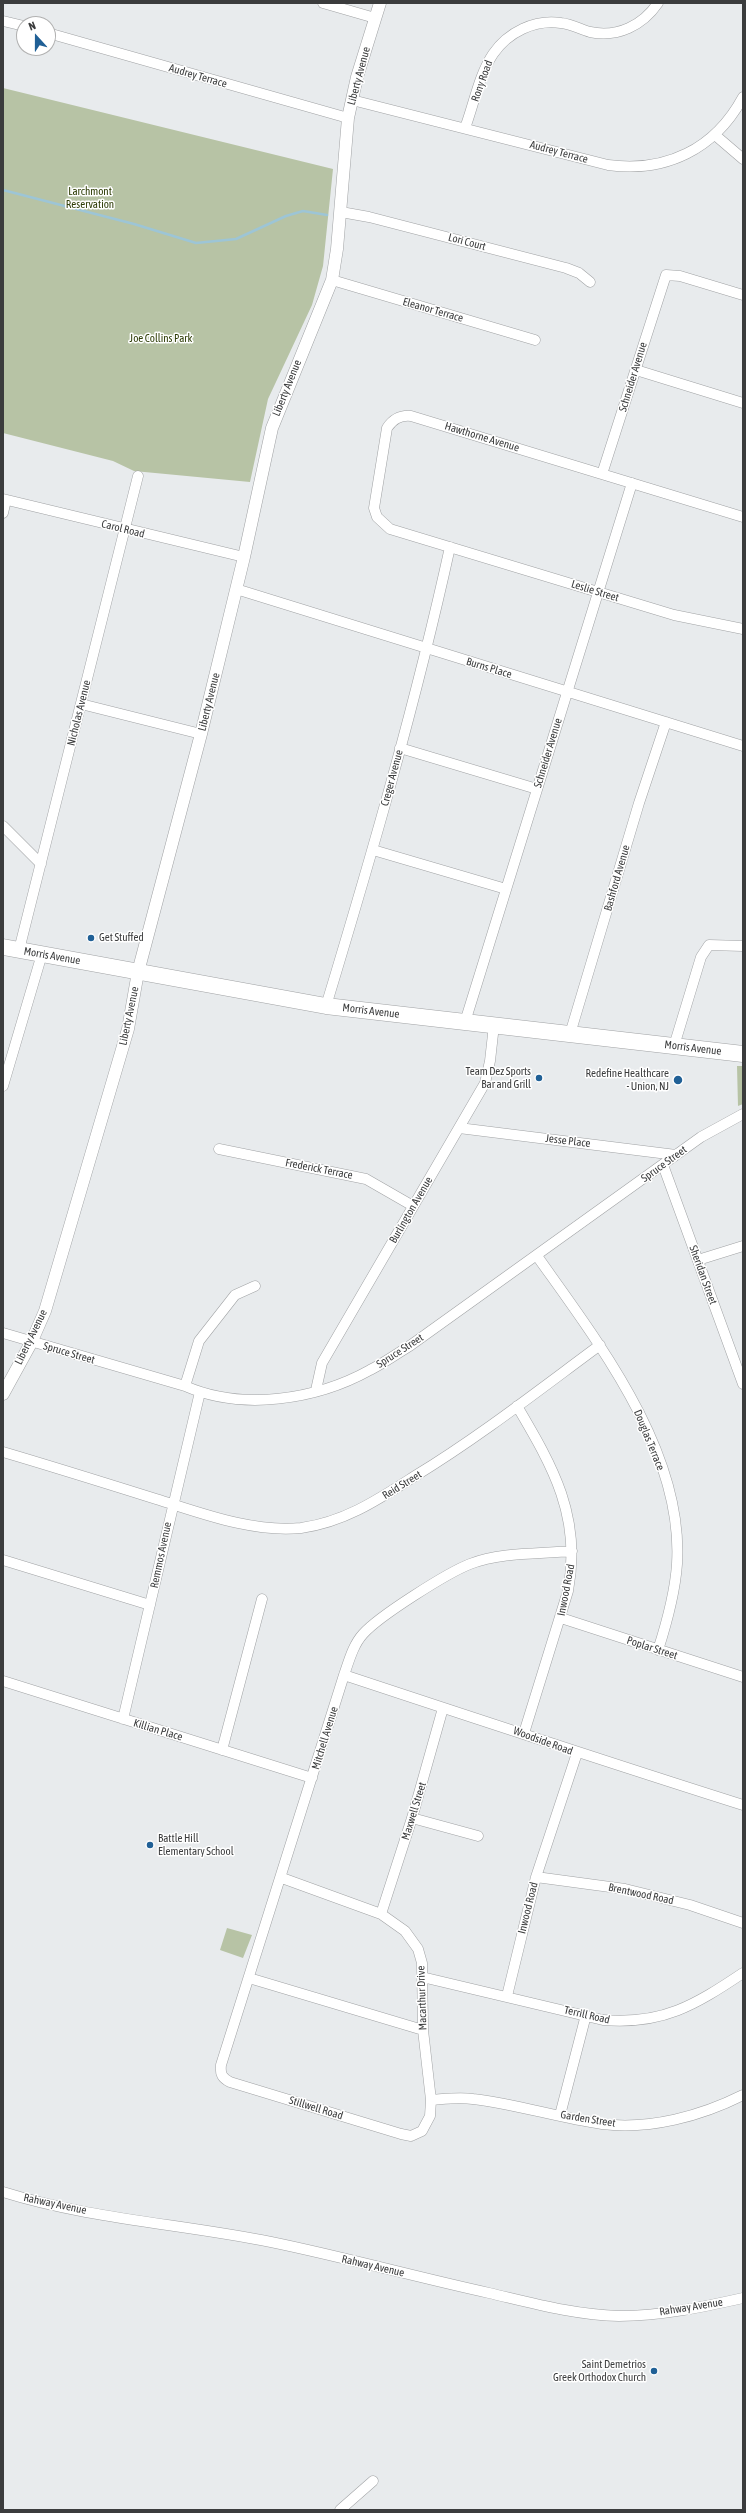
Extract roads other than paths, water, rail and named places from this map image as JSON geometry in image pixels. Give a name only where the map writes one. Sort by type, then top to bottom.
[{"type":"main road","name":"Morris Avenue","points":[[3,947],[326,1006],[743,1054]]},
{"type":"street","points":[[323,3],[375,18]]},
{"type":"street","name":"Liberty Avenue","points":[[3,1394],[31,1343],[45,1311],[128,1028],[138,972],[201,734],[244,557],[272,428],[332,280],[340,212],[348,118],[380,3]]},
{"type":"street","name":"Rony Road","points":[[466,128],[489,61],[497,49],[513,34],[533,25],[555,22],[593,32],[612,33],[637,24],[648,17],[658,3]]},
{"type":"street","points":[[3,20],[16,24]]},
{"type":"street","name":"Audrey Terrace","points":[[56,35],[348,118]]},
{"type":"street","name":"Audrey Terrace","points":[[352,100],[608,165],[634,167],[673,160],[697,149],[715,135],[731,117],[743,97]]},
{"type":"street","points":[[715,135],[743,159]]},
{"type":"street","name":"Lori Court","points":[[340,212],[369,217],[566,268],[579,273],[590,282]]},
{"type":"street","name":"Schneider Avenue","points":[[602,474],[636,370],[663,280],[669,274],[743,295]]},
{"type":"street","name":"Eleanor Terrace","points":[[332,280],[535,340]]},
{"type":"street","points":[[636,370],[743,403]]},
{"type":"street","name":"Hawthorne Avenue","points":[[450,547],[390,529],[377,517],[374,499],[387,428],[391,422],[400,417],[411,416],[743,517]]},
{"type":"street","name":"Nicholas Avenue","points":[[19,950],[138,476]]},
{"type":"street","name":"Schneider Avenue","points":[[465,1022],[567,692],[596,591],[632,483]]},
{"type":"street","points":[[3,513],[5,499]]},
{"type":"street","name":"Carol Road","points":[[5,499],[244,557]]},
{"type":"street","name":"Leslie Street","points":[[450,547],[674,615],[743,629]]},
{"type":"street","name":"Creger Avenue","points":[[326,1006],[373,850],[427,650],[450,547]]},
{"type":"street","name":"Burns Place","points":[[236,589],[427,650],[743,746]]},
{"type":"street","points":[[81,704],[201,734]]},
{"type":"street","name":"Bashford Avenue","points":[[570,1034],[639,803],[666,722]]},
{"type":"street","points":[[400,748],[537,789]]},
{"type":"street","points":[[3,826],[41,864]]},
{"type":"street","points":[[373,850],[506,889]]},
{"type":"street","points":[[674,1046],[701,957],[709,944],[743,946]]},
{"type":"street","points":[[3,1086],[42,954]]},
{"type":"street","name":"Burlington Avenue","points":[[316,1390],[322,1363],[485,1083],[490,1061],[494,1025]]},
{"type":"street","name":"Spruce Street","points":[[3,1333],[31,1343],[185,1386],[200,1392],[248,1401],[289,1397],[316,1390],[369,1371],[411,1345],[701,1137],[743,1114]]},
{"type":"street","name":"Jesse Place","points":[[459,1128],[676,1155]]},
{"type":"street","name":"Frederick Terrace","points":[[219,1149],[366,1179],[413,1206]]},
{"type":"street","name":"Sheridan Street","points":[[663,1165],[698,1260],[740,1366],[743,1384]]},
{"type":"street","points":[[698,1260],[743,1246]]},
{"type":"street","name":"Douglas Terrace","points":[[537,1256],[600,1345],[633,1399],[651,1439],[666,1481],[675,1525],[677,1563],[674,1591],[658,1650]]},
{"type":"street","points":[[185,1386],[199,1341],[235,1295],[255,1286]]},
{"type":"street","name":"Reid Street","points":[[3,1452],[198,1513],[269,1527],[301,1528],[337,1520],[370,1505],[450,1455],[600,1345]]},
{"type":"street","name":"Remmos Avenue","points":[[123,1719],[172,1504],[200,1392]]},
{"type":"street","name":"Inwood Road","points":[[517,1406],[558,1479],[570,1523],[572,1551],[572,1569],[561,1618],[524,1733]]},
{"type":"street","name":"Mitchell Avenue","points":[[221,2065],[282,1878],[344,1675],[353,1649],[362,1635],[376,1621],[470,1564],[493,1558],[572,1551]]},
{"type":"street","points":[[3,1560],[150,1605]]},
{"type":"street","points":[[222,1750],[262,1599]]},
{"type":"street","name":"Poplar Street","points":[[561,1618],[743,1677]]},
{"type":"street","name":"Woodside Road","points":[[344,1675],[524,1733],[577,1753],[743,1805]]},
{"type":"street","name":"Killian Place","points":[[3,1681],[312,1778]]},
{"type":"street","name":"Maxwell Street","points":[[381,1914],[412,1818],[443,1708]]},
{"type":"street","name":"Inwood Road","points":[[507,1996],[536,1877],[577,1753]]},
{"type":"street","points":[[412,1818],[478,1836]]},
{"type":"street","name":"Brentwood Road","points":[[536,1877],[625,1889],[690,1905],[743,1923]]},
{"type":"street","name":"Macarthur Drive","points":[[282,1878],[381,1914],[394,1921],[410,1936],[420,1956],[423,2030],[431,2100],[427,2124],[422,2132]]},
{"type":"street","name":"Terrill Road","points":[[422,1977],[618,2021],[659,2018],[700,2002],[743,1973]]},
{"type":"street","points":[[249,1978],[423,2030]]},
{"type":"street","points":[[560,2115],[586,2015]]},
{"type":"street","name":"Stillwell Road","points":[[221,2065],[221,2073],[224,2079],[230,2082],[401,2134],[411,2136],[422,2132]]},
{"type":"street","name":"Garden Street","points":[[431,2100],[472,2098],[603,2124],[655,2123],[703,2112],[743,2095]]},
{"type":"street","name":"Rahway Avenue","points":[[3,2192],[60,2207],[211,2231],[304,2249],[560,2310],[620,2316],[658,2313],[709,2306],[743,2298]]},
{"type":"street","points":[[340,2510],[374,2481]]},
{"type":"waterway","points":[[3,190],[134,224],[196,243],[236,239],[286,216],[303,211],[327,215]]},
{"type":"place","name":"Get Stuffed","points":[[91,938]]},
{"type":"place","name":"Team Dez Sports Bar and Grill","points":[[539,1078]]},
{"type":"place","name":"Redefine Healthcare - Union, NJ","points":[[678,1080]]},
{"type":"place","name":"Battle Hill Elementary School","points":[[150,1845]]},
{"type":"place","name":"Saint Demetrios Greek Orthodox Church","points":[[654,2371]]},
{"type":"park label","name":"Larchmont Reservation","points":[[90,198]]},
{"type":"park label","name":"Joe Collins Park","points":[[161,339]]}]
